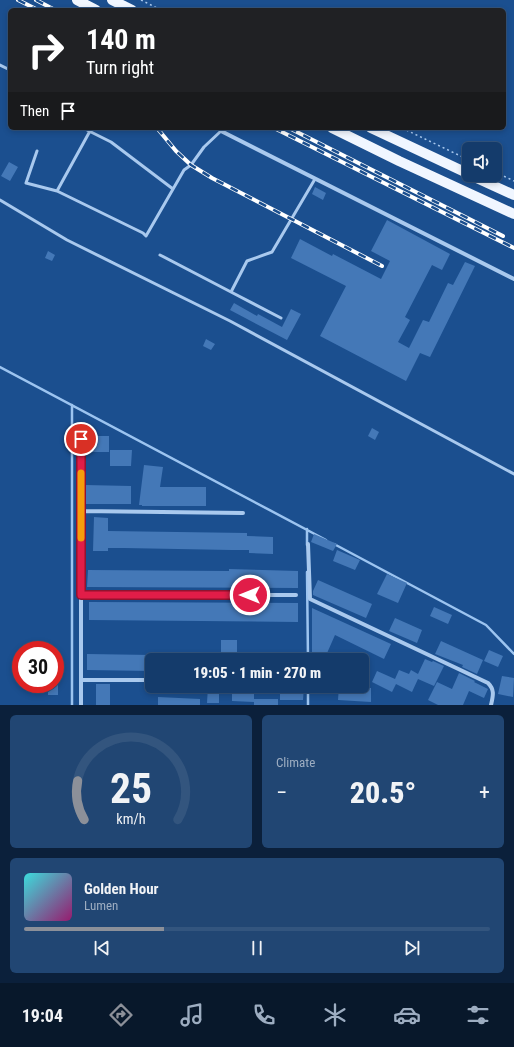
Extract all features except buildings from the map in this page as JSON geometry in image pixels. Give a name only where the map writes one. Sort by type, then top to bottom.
[{"type":"main road","points":[[77,0],[92,8]]},
{"type":"main road","points":[[112,0],[128,8]]},
{"type":"main road","points":[[336,130],[514,214]]},
{"type":"main road","points":[[375,130],[462,171]]},
{"type":"main road","points":[[485,182],[514,195]]},
{"type":"street","points":[[221,131],[514,279]]},
{"type":"street","points":[[81,439],[81,705]]},
{"type":"street","points":[[81,511],[243,512]]},
{"type":"street","points":[[308,544],[310,599],[488,683],[492,687],[493,693],[491,705]]},
{"type":"street","points":[[81,595],[296,595]]},
{"type":"street","points":[[81,680],[145,680]]},
{"type":"lane","points":[[57,191],[90,131],[111,142],[173,189]]},
{"type":"lane","points":[[37,151],[26,183],[57,191],[143,233],[146,236],[184,170],[191,165],[204,147],[221,131]]},
{"type":"lane","points":[[231,292],[247,261],[272,252],[315,179]]},
{"type":"lane","points":[[0,200],[67,240],[230,321],[514,474]]},
{"type":"lane","points":[[160,255],[281,318]]},
{"type":"path","points":[[141,0],[157,8]]},
{"type":"path","points":[[406,130],[462,157]]},
{"type":"path","points":[[502,175],[514,181]]},
{"type":"waterway","points":[[0,367],[326,540]]},
{"type":"waterway","points":[[72,405],[72,705]]},
{"type":"waterway","points":[[307,529],[307,545]]},
{"type":"waterway","points":[[334,544],[486,625],[514,654]]},
{"type":"waterway","points":[[307,572],[308,653]]},
{"type":"waterway","points":[[308,693],[308,705]]},
{"type":"railway","points":[[18,0],[34,8]]},
{"type":"railway","points":[[36,0],[51,8]]},
{"type":"railway","points":[[159,130],[176,151],[191,165],[212,178],[382,266]]},
{"type":"railway","points":[[278,130],[514,248]]},
{"type":"railway","points":[[293,130],[503,236]]},
{"type":"slow traffic","points":[[81,473],[81,538]]},
{"type":"route","points":[[81,439],[81,595],[250,595]]}]
